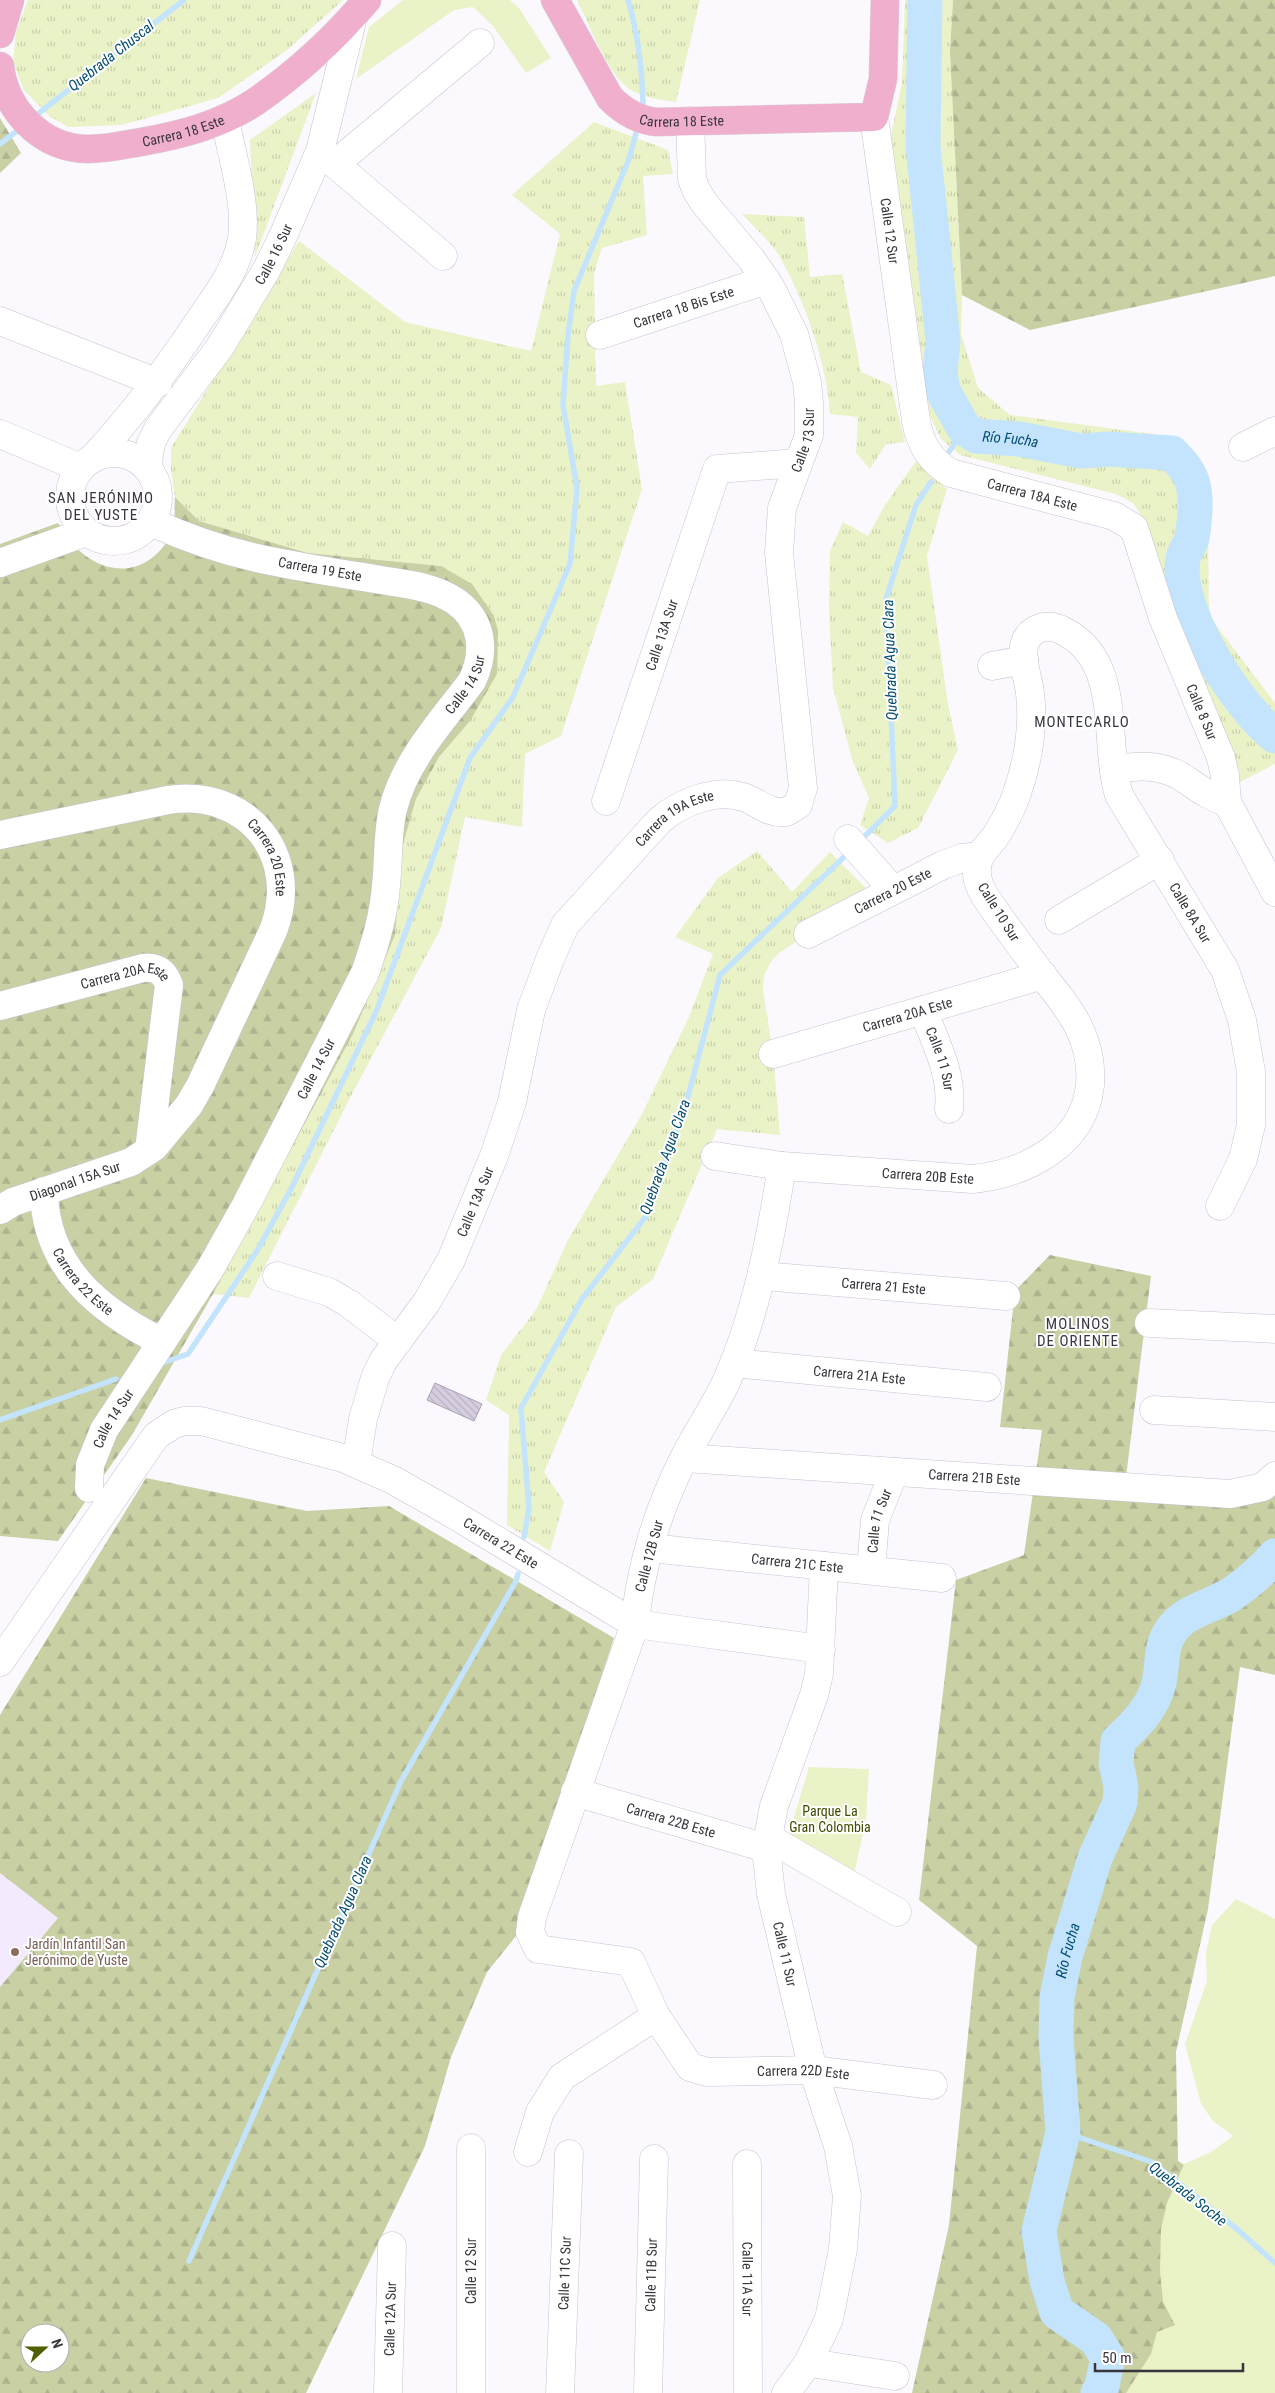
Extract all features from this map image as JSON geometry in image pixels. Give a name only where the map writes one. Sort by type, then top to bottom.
[{"type":"main road","points":[[0,34],[0,26],[10,0]]},
{"type":"main road","name":"Carrera 18 Este","points":[[555,0],[610,98],[622,110],[648,121],[874,116]]},
{"type":"main road","name":"Calle 12 Sur","points":[[874,116],[883,79],[885,0]]},
{"type":"main road","name":"Carrera 18 Este","points":[[0,66],[10,100],[26,122],[48,138],[74,148],[101,148],[161,139],[189,132],[225,118],[254,102],[321,49],[360,8]]},
{"type":"street","name":"Calle 16 Sur","points":[[147,467],[151,443],[158,429],[220,347],[267,269],[327,157],[360,8]]},
{"type":"street","points":[[442,256],[327,157],[480,43]]},
{"type":"street","name":"Calle 12 Sur","points":[[874,116],[918,432],[932,459]]},
{"type":"street","points":[[0,434],[87,463],[106,454],[120,454],[135,458],[147,467],[155,480],[158,495],[157,510],[151,522],[140,534],[126,540],[112,542],[98,539],[86,532],[77,521],[72,508],[70,494],[74,480],[87,463],[158,383],[219,292],[237,258],[242,236],[242,211],[225,118]]},
{"type":"street","name":"Calle 13 Sur","points":[[690,120],[692,179],[696,190],[766,280],[794,334],[807,382],[809,403],[808,435],[782,508],[778,553],[803,788]]},
{"type":"street","name":"Carrera 18 Bis Este","points":[[600,335],[766,280]]},
{"type":"street","points":[[0,321],[158,383]]},
{"type":"street","points":[[1243,447],[1275,432]]},
{"type":"street","name":"Carrera 18A Este","points":[[932,459],[951,473],[1114,516],[1134,528]]},
{"type":"street","name":"Calle 13A Sur","points":[[606,802],[717,469],[798,463]]},
{"type":"street","name":"Carrera 19 Este","points":[[151,522],[214,547],[278,563],[433,590],[457,602],[478,628]]},
{"type":"street","name":"Calle 8 Sur","points":[[1134,528],[1166,626],[1221,758],[1226,776],[1227,802],[1275,892]]},
{"type":"street","points":[[0,563],[86,532]]},
{"type":"street","name":"Calle 14 Sur","points":[[89,1488],[90,1465],[104,1430],[210,1269],[246,1205],[365,973],[374,948],[384,904],[387,844],[393,808],[415,758],[472,681],[481,655],[478,628]]},
{"type":"street","name":"Calle 8A Sur","points":[[1025,664],[1025,640],[1030,633],[1038,629],[1057,628],[1070,634],[1087,650],[1099,670],[1107,702],[1114,770],[1119,795],[1225,970],[1240,1012],[1248,1046],[1252,1098],[1250,1133],[1240,1167],[1220,1206]]},
{"type":"street","points":[[980,856],[1009,812],[1017,795],[1027,756],[1031,713],[1025,664],[992,666]]},
{"type":"street","points":[[1114,770],[1134,766],[1157,767],[1177,774],[1207,794],[1227,802]]},
{"type":"street","name":"Carrera 19A Este","points":[[565,926],[672,809],[699,799],[728,796],[743,797],[767,810],[786,812],[798,804],[803,788]]},
{"type":"street","name":"Carrera 20 Este","points":[[0,835],[168,800],[195,798],[209,800],[235,810],[257,827],[273,850],[281,877],[282,891],[281,905],[273,931],[200,1086],[171,1127],[149,1150]]},
{"type":"street","points":[[848,839],[893,890]]},
{"type":"street","name":"Carrera 20 Este","points":[[808,934],[943,865],[962,858],[980,856]]},
{"type":"street","name":"Calle 10 Sur","points":[[980,856],[977,869],[981,890],[1073,1014],[1080,1027],[1089,1056],[1090,1085],[1087,1100],[1082,1114],[1063,1141]]},
{"type":"street","points":[[1059,920],[1160,860]]},
{"type":"street","name":"Calle 13A Sur","points":[[356,1463],[368,1398],[383,1361],[430,1296],[461,1238],[509,1111],[531,1010],[565,926]]},
{"type":"street","name":"Carrera 20A Este","points":[[0,1006],[143,968],[155,967],[161,972],[169,985],[149,1150]]},
{"type":"street","name":"Carrera 20A Este","points":[[773,1054],[1043,975]]},
{"type":"street","name":"Calle 11 Sur","points":[[923,1010],[947,1074],[950,1086],[949,1109]]},
{"type":"street","name":"Carrera 20B Este","points":[[782,1166],[973,1179],[999,1175],[1024,1168],[1051,1152],[1063,1141]]},
{"type":"street","name":"Diagonal 15A Sur","points":[[0,1210],[13,1202],[131,1162],[149,1150]]},
{"type":"street","points":[[715,1156],[782,1166]]},
{"type":"street","name":"Calle 12B Sur","points":[[656,2016],[631,1962],[538,1949],[530,1932],[532,1917],[635,1624],[637,1605],[650,1548],[668,1492],[684,1458],[716,1402],[734,1363],[762,1276],[772,1233],[782,1166]]},
{"type":"street","name":"Carrera 22 Este","points":[[44,1191],[44,1205],[49,1225],[65,1262],[76,1278],[89,1294],[120,1319],[162,1342]]},
{"type":"street","points":[[277,1276],[329,1292],[348,1303],[398,1341]]},
{"type":"street","name":"Carrera 21 Este","points":[[762,1276],[1006,1296]]},
{"type":"street","points":[[1149,1323],[1275,1329]]},
{"type":"street","name":"Carrera 21A Este","points":[[734,1363],[987,1387]]},
{"type":"street","points":[[1154,1410],[1275,1417]]},
{"type":"street","name":"Carrera 22 Este","points":[[0,1662],[151,1443],[166,1429],[184,1421],[213,1423],[356,1463],[393,1480],[448,1511],[635,1624],[821,1649]]},
{"type":"street","name":"Carrera 21B Este","points":[[684,1458],[1230,1494],[1269,1481]]},
{"type":"street","name":"Calle 11 Sur","points":[[871,1570],[875,1520],[894,1472]]},
{"type":"street","name":"Carrera 21C Este","points":[[650,1548],[942,1578]]},
{"type":"street","name":"Calle 11 Sur","points":[[802,2393],[829,2320],[843,2249],[847,2196],[838,2146],[813,2070],[771,1894],[767,1843],[774,1806],[814,1695],[821,1649],[824,1566]]},
{"type":"street","name":"Carrera 22B Este","points":[[575,1792],[767,1843],[897,1912]]},
{"type":"street","points":[[528,2152],[540,2112],[562,2077],[656,2016]]},
{"type":"street","name":"Carrera 22D Este","points":[[656,2016],[679,2054],[690,2068],[707,2072],[813,2070],[932,2085]]},
{"type":"street","name":"Calle 12 Sur","points":[[470,2148],[470,2393]]},
{"type":"street","name":"Calle 11C Sur","points":[[560,2393],[569,2154]]},
{"type":"street","name":"Calle 11B Sur","points":[[648,2393],[654,2159]]},
{"type":"street","name":"Calle 11A Sur","points":[[747,2164],[748,2393]]},
{"type":"street","name":"Calle 12A Sur","points":[[388,2393],[392,2246]]},
{"type":"street","points":[[818,2353],[895,2376]]},
{"type":"shaded area","name":"Jardín Infantil San Jerónimo de Yuste","points":[[0,1873],[58,1918],[0,1987]]},
{"type":"green space","points":[[28,0],[343,0],[287,50],[218,98],[122,125],[68,127],[49,116],[24,90],[13,62],[16,32]]},
{"type":"green space","points":[[403,0],[510,0],[519,8],[551,58],[526,73],[493,26],[473,7],[454,10],[356,79],[369,27]]},
{"type":"green space","points":[[577,0],[700,0],[676,102],[642,95],[631,90],[623,83],[607,62]]},
{"type":"green space","points":[[905,0],[953,0],[950,51],[962,295],[961,334],[978,388],[1010,415],[1160,435],[1202,468],[1208,522],[1209,616],[1275,703],[1275,764],[1236,784],[1177,621],[1146,522],[1133,503],[1116,494],[960,455],[941,439],[930,416],[891,135],[902,83]]},
{"type":"green space","points":[[953,0],[1275,0],[1275,276],[1030,330],[962,295],[950,51]]},
{"type":"green space","points":[[316,93],[255,257],[250,140]]},
{"type":"green space","points":[[0,118],[21,153],[0,173]]},
{"type":"green space","points":[[594,122],[668,150],[673,174],[643,176],[647,235],[602,248],[594,273],[596,386],[625,382],[642,489],[561,736],[525,754],[522,827],[465,817],[441,928],[351,1096],[249,1298],[213,1294],[353,1034],[400,888],[402,848],[416,799],[439,757],[470,721],[441,566],[308,553],[199,521],[175,497],[171,470],[171,448],[299,241],[405,322],[531,351],[560,234],[512,195]]},
{"type":"green space","points":[[742,214],[804,217],[810,277],[842,274],[861,372],[891,385],[905,442],[886,444],[870,469],[856,453],[858,417],[830,414],[824,374],[813,331],[788,271],[766,238]]},
{"type":"green space","points":[[916,461],[947,489],[927,556],[948,704],[958,750],[918,828],[888,843],[860,825],[869,798],[853,762],[833,688],[829,610],[830,551],[843,522],[868,536],[885,505]]},
{"type":"green space","points":[[175,497],[199,521],[308,553],[441,566],[472,584],[494,616],[498,631],[497,674],[470,721],[439,757],[416,799],[402,848],[395,935],[353,1034],[213,1294],[132,1435],[58,1541],[0,1536],[0,544],[58,523],[75,547],[94,561],[107,566],[131,568],[153,557],[171,535],[173,531]]},
{"type":"green space","points":[[757,851],[792,892],[830,852],[877,899],[808,934],[779,953],[770,963],[764,976],[763,990],[773,1054],[780,1135],[717,1129],[653,1279],[616,1307],[544,1472],[564,1502],[550,1551],[507,1525],[509,1415],[486,1400],[501,1355],[536,1310],[568,1240],[641,1116],[689,1017],[713,954],[675,937],[718,878]]},
{"type":"green space","points":[[1050,1255],[1151,1276],[1123,1501],[1275,1496],[1275,1675],[1240,1667],[1208,1909],[1176,2052],[1178,2161],[1275,2224],[1275,2393],[912,2393],[949,2225],[977,1946],[919,1900],[956,1580],[1024,1555],[1042,1430],[1000,1427],[1015,1291]]},
{"type":"green space","points":[[146,1478],[307,1511],[389,1506],[614,1638],[516,1936],[487,1972],[451,2057],[425,2146],[306,2393],[0,2393],[0,1987],[58,1918],[0,1873],[0,1715]]},
{"type":"green space","name":"Parque La Gran Colombia","points":[[809,1767],[869,1769],[866,1820],[854,1874],[788,1837]]},
{"type":"green space","points":[[1236,1899],[1275,1919],[1275,2393],[1126,2393],[1151,2354],[1157,2332],[1175,2325],[1163,2302],[1160,2271],[1161,2229],[1167,2203],[1184,2164],[1211,2152],[1233,2136],[1213,2121],[1201,2104],[1185,2044],[1207,1981],[1206,1953],[1212,1925]]},
{"type":"building","points":[[435,1383],[482,1404],[474,1421],[427,1400]]},
{"type":"waterway","name":"Quebrada Chuscal","points":[[39,113],[184,0]]},
{"type":"waterway","points":[[628,0],[639,51],[643,103]]},
{"type":"waterway","name":"Río Fucha","points":[[925,0],[923,146],[943,341],[940,372],[943,391],[964,428],[976,436],[1019,439],[1081,451],[1108,449],[1172,453],[1191,478],[1195,495],[1192,538],[1183,559],[1183,580],[1188,604],[1211,655],[1227,680],[1243,703],[1275,736]]},
{"type":"waterway","name":"Quebrada Chuscal","points":[[0,144],[22,127]]},
{"type":"waterway","points":[[159,1364],[188,1354],[257,1251],[291,1189],[376,1012],[470,758],[513,697],[570,564],[577,488],[563,405],[568,335],[574,291],[629,159],[636,133]]},
{"type":"waterway","name":"Quebrada Agua Clara","points":[[949,452],[964,428]]},
{"type":"waterway","name":"Quebrada Agua Clara","points":[[866,835],[895,806],[886,599],[916,505],[931,482]]},
{"type":"waterway","name":"Quebrada Agua Clara","points":[[524,1537],[529,1508],[521,1408],[582,1299],[647,1215],[686,1104],[720,975],[843,858]]},
{"type":"waterway","points":[[0,1420],[116,1379]]},
{"type":"waterway","name":"Río Fucha","points":[[1098,2393],[1101,2390],[1108,2358],[1096,2339],[1057,2312],[1047,2281],[1039,2231],[1063,2132],[1056,2037],[1057,1997],[1065,1957],[1095,1858],[1120,1803],[1121,1787],[1116,1763],[1118,1741],[1137,1722],[1153,1700],[1159,1683],[1163,1650],[1167,1637],[1183,1618],[1232,1594],[1244,1586],[1275,1556]]},
{"type":"waterway","name":"Quebrada Agua Clara","points":[[189,2261],[401,1781],[516,1581],[518,1574]]},
{"type":"waterway","name":"Quebrada Soche","points":[[1063,2132],[1152,2162],[1238,2230],[1275,2263]]},
{"type":"place","name":"Jardín Infantil San Jerónimo de Yuste","points":[[15,1952]]},
{"type":"district","name":"SAN JERÓNIMO DEL YUSTE","points":[[101,506]]},
{"type":"district","name":"MONTECARLO","points":[[1082,722]]},
{"type":"district","name":"MOLINOS DE ORIENTE","points":[[1078,1332]]}]
